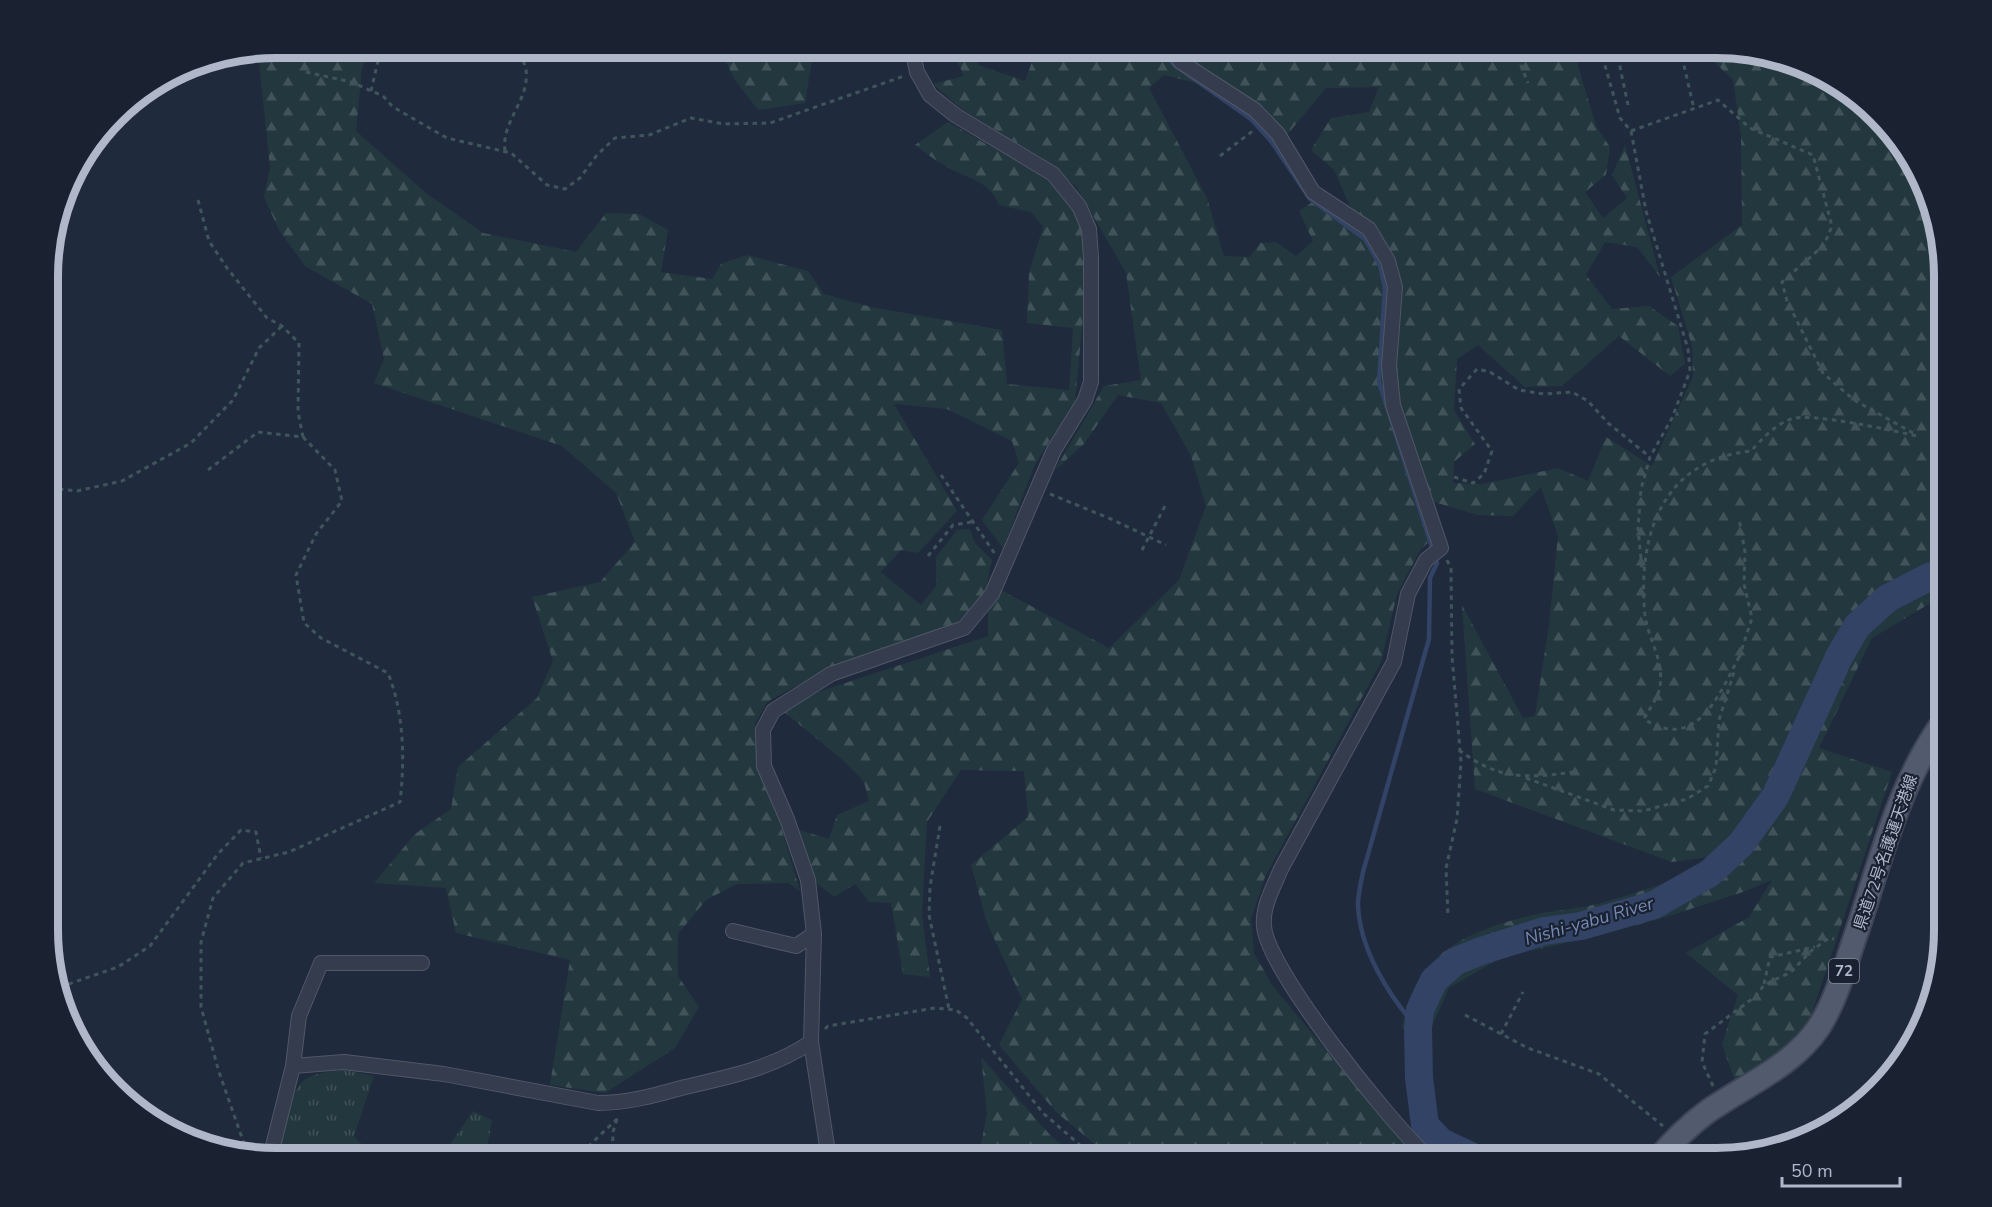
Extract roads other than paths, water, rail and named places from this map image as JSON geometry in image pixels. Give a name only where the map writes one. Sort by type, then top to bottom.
[{"type":"main road","name":"県道72号名護運天港線","points":[[1667,1148],[1676,1137],[1720,1104],[1787,1061],[1818,1028],[1840,983],[1908,781],[1923,748],[1934,734]]},
{"type":"street","points":[[827,1148],[811,1042],[813,934],[808,880],[787,819],[764,766],[763,730],[773,711],[831,675],[964,628],[992,594],[1054,450],[1085,400],[1091,382],[1091,257],[1089,229],[1079,206],[1053,174],[955,115],[930,95],[917,72],[914,58]]},
{"type":"street","points":[[1178,58],[1255,110],[1278,134],[1313,192],[1369,230],[1388,261],[1395,287],[1389,366],[1393,405],[1441,548],[1426,560],[1408,594],[1394,662],[1281,869],[1269,898],[1264,926],[1274,955],[1295,994],[1387,1112],[1420,1148]]},
{"type":"street","points":[[733,932],[795,946],[813,934]]},
{"type":"street","points":[[272,1148],[293,1066],[299,1016],[321,963],[422,963]]},
{"type":"street","points":[[293,1066],[355,1063],[444,1074],[598,1103],[622,1103],[745,1073],[793,1054],[811,1042]]},
{"type":"waterway","points":[[1169,58],[1174,65],[1251,119],[1271,141],[1310,199],[1365,239],[1380,265],[1385,288],[1379,382],[1437,563],[1430,578],[1429,639],[1363,872],[1358,904],[1364,938],[1378,971],[1397,1002],[1418,1028]]},
{"type":"waterway","name":"Nishi-yabu River","points":[[1454,1148],[1441,1142],[1425,1125],[1419,1078],[1420,1010],[1434,980],[1456,961],[1481,951],[1544,931],[1581,926],[1654,905],[1710,873],[1741,844],[1775,797],[1839,657],[1857,626],[1888,598],[1934,576]]}]
